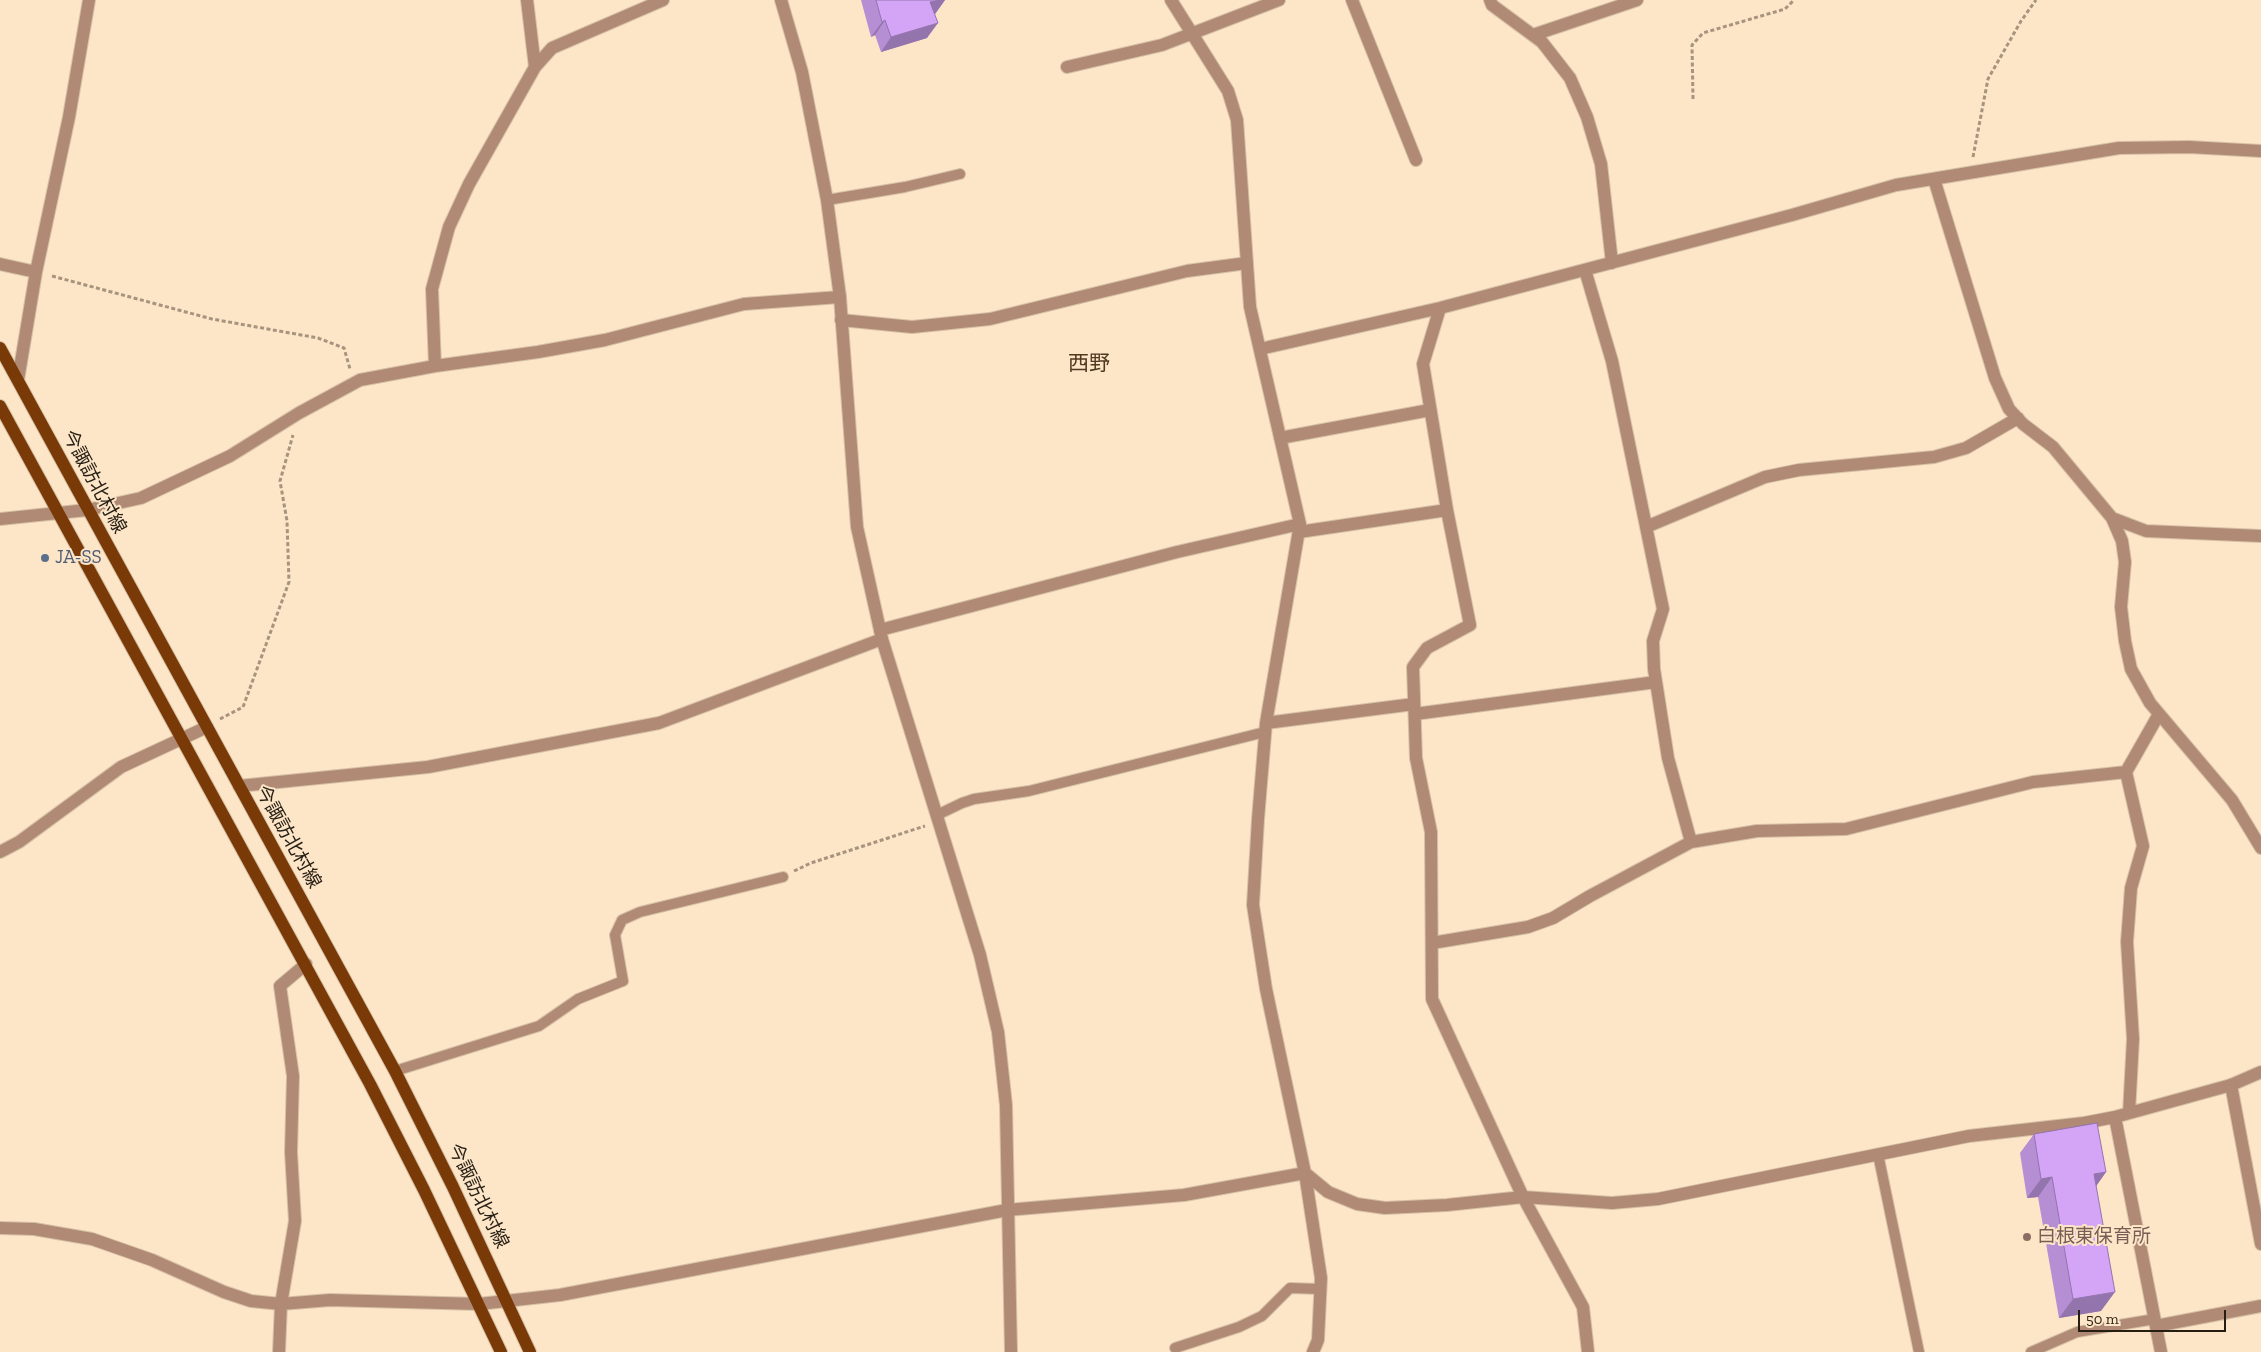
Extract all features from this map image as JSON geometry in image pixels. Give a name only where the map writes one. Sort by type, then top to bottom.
[{"type":"main road","name":"今諏訪北村線","points":[[0,348],[395,1071],[507,1300],[530,1352]]},
{"type":"main road","points":[[0,406],[306,964],[411,1163],[501,1352]]},
{"type":"street","points":[[18,380],[36,272],[69,117],[89,0]]},
{"type":"street","points":[[527,0],[534,67]]},
{"type":"street","points":[[435,366],[432,289],[449,227],[469,184],[534,67],[552,48],[663,0]]},
{"type":"street","points":[[781,0],[802,72],[827,200],[840,297],[858,527],[881,634],[980,955],[998,1032],[1006,1106],[1011,1352]]},
{"type":"street","points":[[1171,0],[1228,90],[1237,120],[1250,307],[1299,528],[1266,728],[1253,905],[1266,989],[1305,1173],[1321,1278],[1318,1340],[1314,1352]]},
{"type":"street","points":[[1067,67],[1162,45],[1279,0]]},
{"type":"street","points":[[1352,0],[1416,160]]},
{"type":"street","points":[[1490,0],[1492,5],[1542,42],[1570,78],[1588,117],[1601,164],[1612,263]]},
{"type":"street","points":[[1533,35],[1637,0]]},
{"type":"street","points":[[1260,349],[1440,308],[1792,216],[1896,185],[2119,148],[2261,151]]},
{"type":"street","points":[[1934,178],[1995,378],[2009,409],[2053,447],[2112,518],[2122,540],[2125,562],[2121,607],[2131,669],[2150,703],[2232,800],[2261,848]]},
{"type":"street","points":[[841,320],[912,327],[990,319],[1187,271],[1247,263]]},
{"type":"street","points":[[0,264],[36,272]]},
{"type":"street","points":[[1585,270],[1612,362],[1663,609],[1653,641],[1656,682],[1668,758],[1691,842]]},
{"type":"street","points":[[0,519],[87,510],[141,498],[230,456],[299,413],[360,380],[435,366],[538,352],[605,340],[744,304],[840,297]]},
{"type":"street","points":[[1440,308],[1423,364],[1447,510],[1470,625],[1427,648],[1413,667],[1416,758],[1431,832],[1432,999],[1523,1197],[1584,1307],[1588,1352]]},
{"type":"street","points":[[1280,438],[1430,410]]},
{"type":"street","points":[[1646,527],[1765,478],[1799,470],[1934,457],[1966,448],[2018,418]]},
{"type":"street","points":[[239,786],[428,767],[659,723],[881,634],[1177,552],[1299,528],[1447,510]]},
{"type":"street","points":[[2112,518],[2146,531],[2261,536]]},
{"type":"street","points":[[1266,728],[1656,682]]},
{"type":"street","points":[[2129,1113],[2133,1039],[2127,942],[2131,888],[2143,846],[2126,772],[2159,714]]},
{"type":"street","points":[[0,852],[19,842],[121,767],[206,727]]},
{"type":"street","points":[[1432,943],[1528,927],[1553,918],[1691,842],[1757,832],[1846,829],[2033,782],[2126,772]]},
{"type":"street","points":[[279,1352],[280,1304],[295,1221],[291,1152],[293,1076],[280,986],[306,964]]},
{"type":"street","points":[[0,1228],[34,1229],[92,1239],[152,1260],[251,1301],[280,1304],[330,1300],[479,1304],[570,1294],[1007,1210],[1184,1194],[1305,1173],[1328,1192],[1358,1204],[1385,1208],[1447,1205],[1523,1197],[1612,1203],[1658,1199],[1969,1136],[2084,1123],[2114,1117],[2231,1085],[2261,1072]]},
{"type":"street","points":[[2231,1085],[2261,1244]]},
{"type":"street","points":[[2114,1117],[2162,1352]]},
{"type":"street","points":[[2156,1323],[2261,1306]]},
{"type":"lane","points":[[827,200],[905,187],[960,174]]},
{"type":"lane","points":[[938,818],[962,803],[974,799],[1028,791],[1266,728]]},
{"type":"lane","points":[[395,1071],[539,1026],[578,999],[623,981],[615,935],[622,920],[640,912],[783,877]]},
{"type":"lane","points":[[1878,1154],[1918,1352]]},
{"type":"lane","points":[[1175,1348],[1239,1327],[1262,1316],[1290,1288],[1320,1290]]},
{"type":"lane","points":[[2031,1352],[2077,1332],[2156,1323]]},
{"type":"path","points":[[1693,98],[1692,45],[1703,33],[1785,9],[1794,0]]},
{"type":"path","points":[[1969,173],[1988,79],[2021,21],[2036,0]]},
{"type":"path","points":[[36,272],[212,319],[318,338],[344,348],[354,383]]},
{"type":"path","points":[[206,727],[243,707],[285,596],[289,582],[287,521],[280,481],[299,413]]},
{"type":"path","points":[[783,877],[811,863],[938,818]]},
{"type":"building","points":[[876,0],[940,0],[930,2],[938,23],[891,37],[885,20],[882,22]]},
{"type":"building","points":[[2097,1123],[2106,1172],[2094,1174],[2115,1292],[2073,1299],[2052,1177],[2041,1179],[2034,1134]]},
{"type":"place","name":"JA-SS","points":[[45,558]]},
{"type":"place","name":"白根東保育所","points":[[2027,1237]]},
{"type":"district","name":"西野","points":[[1089,364]]}]
